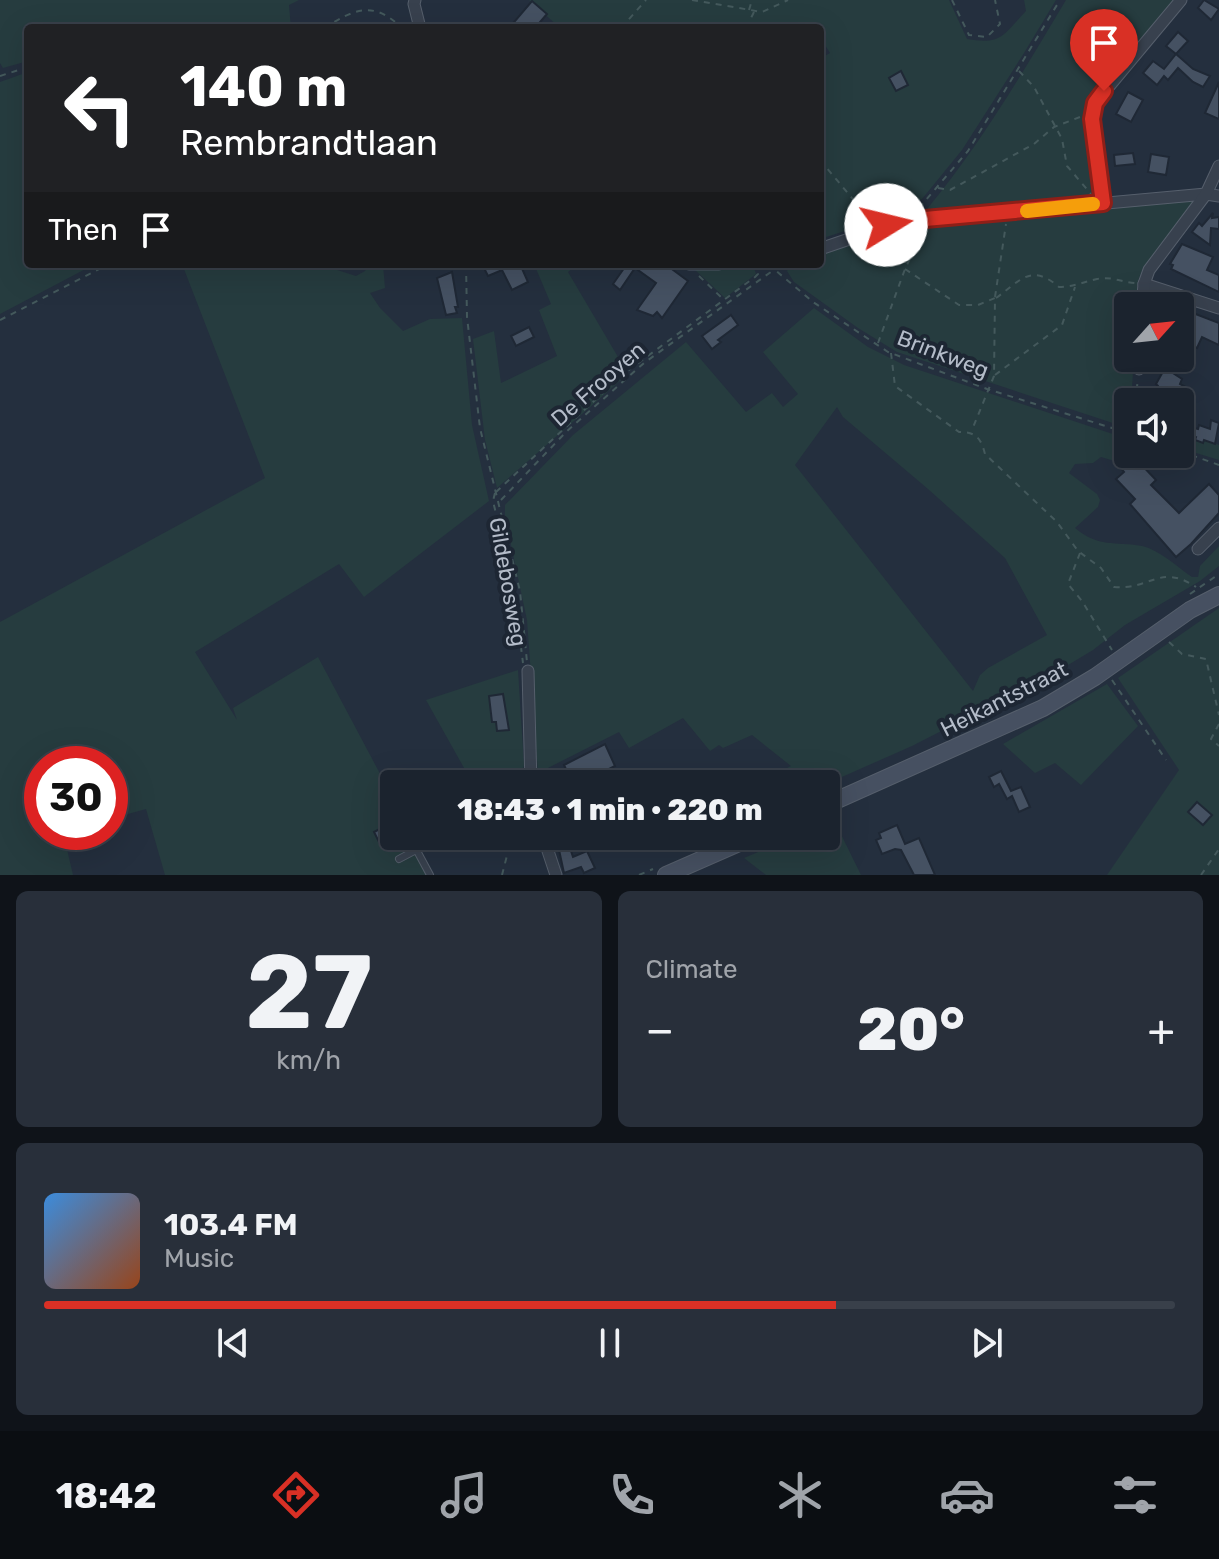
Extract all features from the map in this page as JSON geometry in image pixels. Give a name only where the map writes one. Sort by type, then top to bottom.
[{"type":"street","points":[[415,0],[419,24]]},
{"type":"street","points":[[1101,203],[1092,113],[1095,103],[1181,0]]},
{"type":"street","points":[[1143,292],[1149,270],[1213,195],[1219,166]]},
{"type":"street","points":[[824,248],[874,229],[914,220],[1213,195]]},
{"type":"street","points":[[1144,284],[1219,308]]},
{"type":"street","points":[[1198,549],[1219,528]]},
{"type":"street","name":"Heikantstraat","points":[[840,799],[1043,708],[1095,677],[1190,610],[1216,587]]},
{"type":"street","name":"Gildebosweg","points":[[528,671],[531,770]]},
{"type":"street","points":[[548,850],[556,875]]},
{"type":"street","points":[[666,875],[723,850]]},
{"type":"lane","points":[[399,859],[416,850],[430,875]]},
{"type":"path","points":[[625,24],[646,0]]},
{"type":"path","points":[[692,0],[762,12],[788,0]]},
{"type":"path","points":[[749,10],[752,0]]},
{"type":"path","points":[[952,0],[969,35],[987,37],[1000,24],[995,0]]},
{"type":"path","points":[[914,220],[916,211],[968,151],[1060,0]]},
{"type":"path","points":[[331,24],[347,14],[368,8],[389,16],[398,24]]},
{"type":"path","points":[[748,24],[755,11]]},
{"type":"path","points":[[0,76],[24,68]]},
{"type":"path","points":[[1018,70],[1034,87],[1062,139],[1067,166],[1101,203]]},
{"type":"path","points":[[937,188],[950,190],[1034,144],[1054,127],[1092,113]]},
{"type":"path","points":[[824,165],[857,204],[849,217],[857,236]]},
{"type":"path","points":[[853,210],[869,218],[874,229]]},
{"type":"path","points":[[994,376],[995,298],[1007,213]]},
{"type":"path","points":[[877,345],[905,269],[928,219]]},
{"type":"path","points":[[0,320],[101,268]]},
{"type":"path","points":[[466,268],[467,317],[476,399],[495,493]]},
{"type":"path","points":[[692,268],[726,301]]},
{"type":"path","name":"De Frooyen","points":[[500,501],[567,431],[644,363],[758,274],[757,268]]},
{"type":"path","name":"De Frooyen","points":[[495,493],[622,375],[776,268]]},
{"type":"path","points":[[905,269],[959,305],[978,305],[995,298],[1029,274],[1045,275],[1059,287],[1075,287],[1097,279],[1115,278],[1144,284]]},
{"type":"path","name":"Brinkweg","points":[[773,270],[813,302],[891,353],[987,389],[1114,429]]},
{"type":"path","points":[[971,432],[994,376],[1062,325],[1075,287]]},
{"type":"path","points":[[891,353],[895,386],[959,432],[971,432],[981,439],[985,454],[1057,522],[1080,553],[1101,568],[1114,587],[1130,589],[1168,575],[1181,577],[1197,588]]},
{"type":"path","points":[[1194,456],[1219,465]]},
{"type":"path","name":"Gildebosweg","points":[[495,493],[500,501],[520,591],[528,671]]},
{"type":"path","name":"Gildebosweg","points":[[495,493],[493,501],[513,585],[521,658],[528,671]]},
{"type":"path","points":[[1080,553],[1068,584],[1112,651]]},
{"type":"path","points":[[1216,587],[1219,574]]},
{"type":"path","points":[[1168,641],[1182,654],[1206,659],[1219,715]]},
{"type":"path","points":[[1111,679],[1166,760]]},
{"type":"path","points":[[1219,724],[1211,739],[1219,746]]},
{"type":"path","points":[[1201,875],[1219,849]]},
{"type":"path","points":[[502,875],[508,850]]},
{"type":"green space","points":[[0,0],[299,0],[289,5],[291,24],[24,24],[24,62],[3,68],[0,63]]},
{"type":"green space","points":[[529,0],[949,0],[967,39],[988,41],[1001,36],[1026,11],[1024,0],[1056,0],[962,150],[922,199],[900,213],[824,238],[824,57],[830,53],[824,43],[824,24],[556,24]]},
{"type":"green space","points":[[1066,0],[1173,0],[1091,99],[1088,119],[1094,192],[1089,200],[928,214],[927,209],[983,133]]},
{"type":"green space","points":[[24,73],[24,268],[87,268],[0,314],[0,82]]},
{"type":"green space","points":[[1195,200],[1195,204],[1143,268],[1138,292],[1114,292],[1114,372],[1133,372],[1132,388],[1114,388],[1114,423],[897,352],[794,282],[787,271],[789,268],[824,268],[824,251],[881,232],[1114,205]]},
{"type":"green space","points":[[184,268],[335,268],[356,276],[367,268],[383,268],[385,288],[370,293],[403,331],[430,319],[462,318],[472,425],[489,501],[364,597],[339,564],[195,652],[237,720],[233,708],[318,657],[380,774],[380,850],[421,850],[434,875],[165,875],[146,809],[128,814],[128,746],[24,746],[24,850],[67,850],[73,875],[0,875],[0,622],[265,478]]},
{"type":"green space","points":[[536,268],[573,268],[568,272],[628,374],[497,488],[485,440],[473,339],[494,331],[501,383],[557,356],[539,310],[551,304]]},
{"type":"green space","points":[[693,268],[754,268],[756,274],[725,298]]},
{"type":"green space","points":[[814,308],[868,347],[904,365],[1114,434],[1114,461],[1101,457],[1093,463],[1075,464],[1069,473],[1097,494],[1100,500],[1098,507],[1075,528],[1099,541],[1149,548],[1192,577],[1198,577],[1200,566],[1219,546],[1219,566],[1053,674],[912,746],[840,778],[840,770],[783,770],[791,766],[752,735],[723,748],[719,745],[710,751],[683,718],[629,748],[619,732],[544,770],[538,770],[527,620],[505,505],[573,435],[686,342],[746,412],[772,393],[783,407],[798,394],[763,352]],"holes":[[[837,407],[843,417],[1005,558],[1047,635],[988,668],[980,675],[973,691],[795,465]]]},
{"type":"green space","points":[[1194,436],[1219,445],[1219,460],[1194,452]]},
{"type":"green space","points":[[1219,608],[1219,875],[1107,875],[1179,770],[1118,678]]},
{"type":"green space","points":[[518,670],[523,770],[465,770],[426,700]]},
{"type":"green space","points":[[1107,684],[1138,726],[1081,785],[1055,763],[1035,773],[1003,744]]},
{"type":"green space","points":[[840,832],[861,875],[766,875],[744,858],[763,850],[840,850]]},
{"type":"building","points":[[1204,0],[1219,9],[1211,20],[1198,8]]},
{"type":"building","points":[[532,1],[547,14],[538,24],[512,24]]},
{"type":"building","points":[[1178,32],[1188,41],[1176,54],[1166,46]]},
{"type":"building","points":[[1176,54],[1193,69],[1210,76],[1203,87],[1178,68],[1168,80],[1164,76],[1157,85],[1143,73],[1153,61],[1164,69]]},
{"type":"building","points":[[901,71],[908,85],[896,91],[889,78]]},
{"type":"building","points":[[1219,82],[1219,119],[1205,113]]},
{"type":"building","points":[[1128,92],[1143,100],[1131,122],[1116,114]]},
{"type":"building","points":[[1133,153],[1135,164],[1115,166],[1114,155]]},
{"type":"building","points":[[1151,154],[1169,157],[1166,175],[1148,172]]},
{"type":"building","points":[[1213,213],[1212,218],[1219,217],[1219,229],[1211,228],[1210,245],[1192,232]]},
{"type":"building","points":[[1182,244],[1213,257],[1207,270],[1219,275],[1219,292],[1171,269],[1173,265],[1170,264]]},
{"type":"building","points":[[484,268],[522,268],[528,282],[512,290],[502,270],[488,276]]},
{"type":"building","points":[[624,268],[635,268],[620,290],[613,284]]},
{"type":"building","points":[[635,268],[670,268],[688,281],[662,318],[657,312],[653,316],[637,310],[656,283]]},
{"type":"building","points":[[452,272],[458,307],[455,307],[457,313],[446,315],[437,278]]},
{"type":"building","points":[[1194,313],[1219,323],[1219,345],[1202,337],[1197,348],[1194,347]]},
{"type":"building","points":[[731,315],[738,325],[718,340],[721,342],[712,349],[702,336]]},
{"type":"building","points":[[529,327],[534,337],[516,346],[511,336]]},
{"type":"building","points":[[1163,372],[1171,372],[1182,379],[1180,384],[1184,386],[1158,388],[1156,384]]},
{"type":"building","points":[[1211,420],[1219,423],[1215,444],[1195,440],[1194,428],[1198,429],[1199,425],[1210,429]]},
{"type":"building","points":[[1121,468],[1145,468],[1156,480],[1151,485],[1179,513],[1209,484],[1219,495],[1219,513],[1176,557],[1130,504],[1135,499],[1116,479],[1124,472]]},
{"type":"building","points":[[503,694],[509,730],[497,731],[496,722],[492,722],[489,696]]},
{"type":"building","points":[[605,744],[615,766],[607,770],[566,770],[564,765]]},
{"type":"building","points":[[1001,771],[1011,791],[1021,787],[1030,807],[1019,812],[1012,796],[1007,799],[999,784],[994,787],[989,777]]},
{"type":"building","points":[[1197,802],[1212,815],[1203,825],[1188,812]]},
{"type":"building","points":[[897,825],[905,844],[919,838],[935,875],[914,875],[901,850],[882,854],[876,840],[881,838],[879,833]]},
{"type":"building","points":[[380,829],[380,844],[374,832]]},
{"type":"building","points":[[559,850],[571,850],[573,857],[587,851],[595,868],[584,873],[581,867],[564,873]]},
{"type":"slow traffic","points":[[1027,211],[1093,204]]},
{"type":"route","points":[[886,225],[1103,203],[1092,113],[1104,91]]}]
